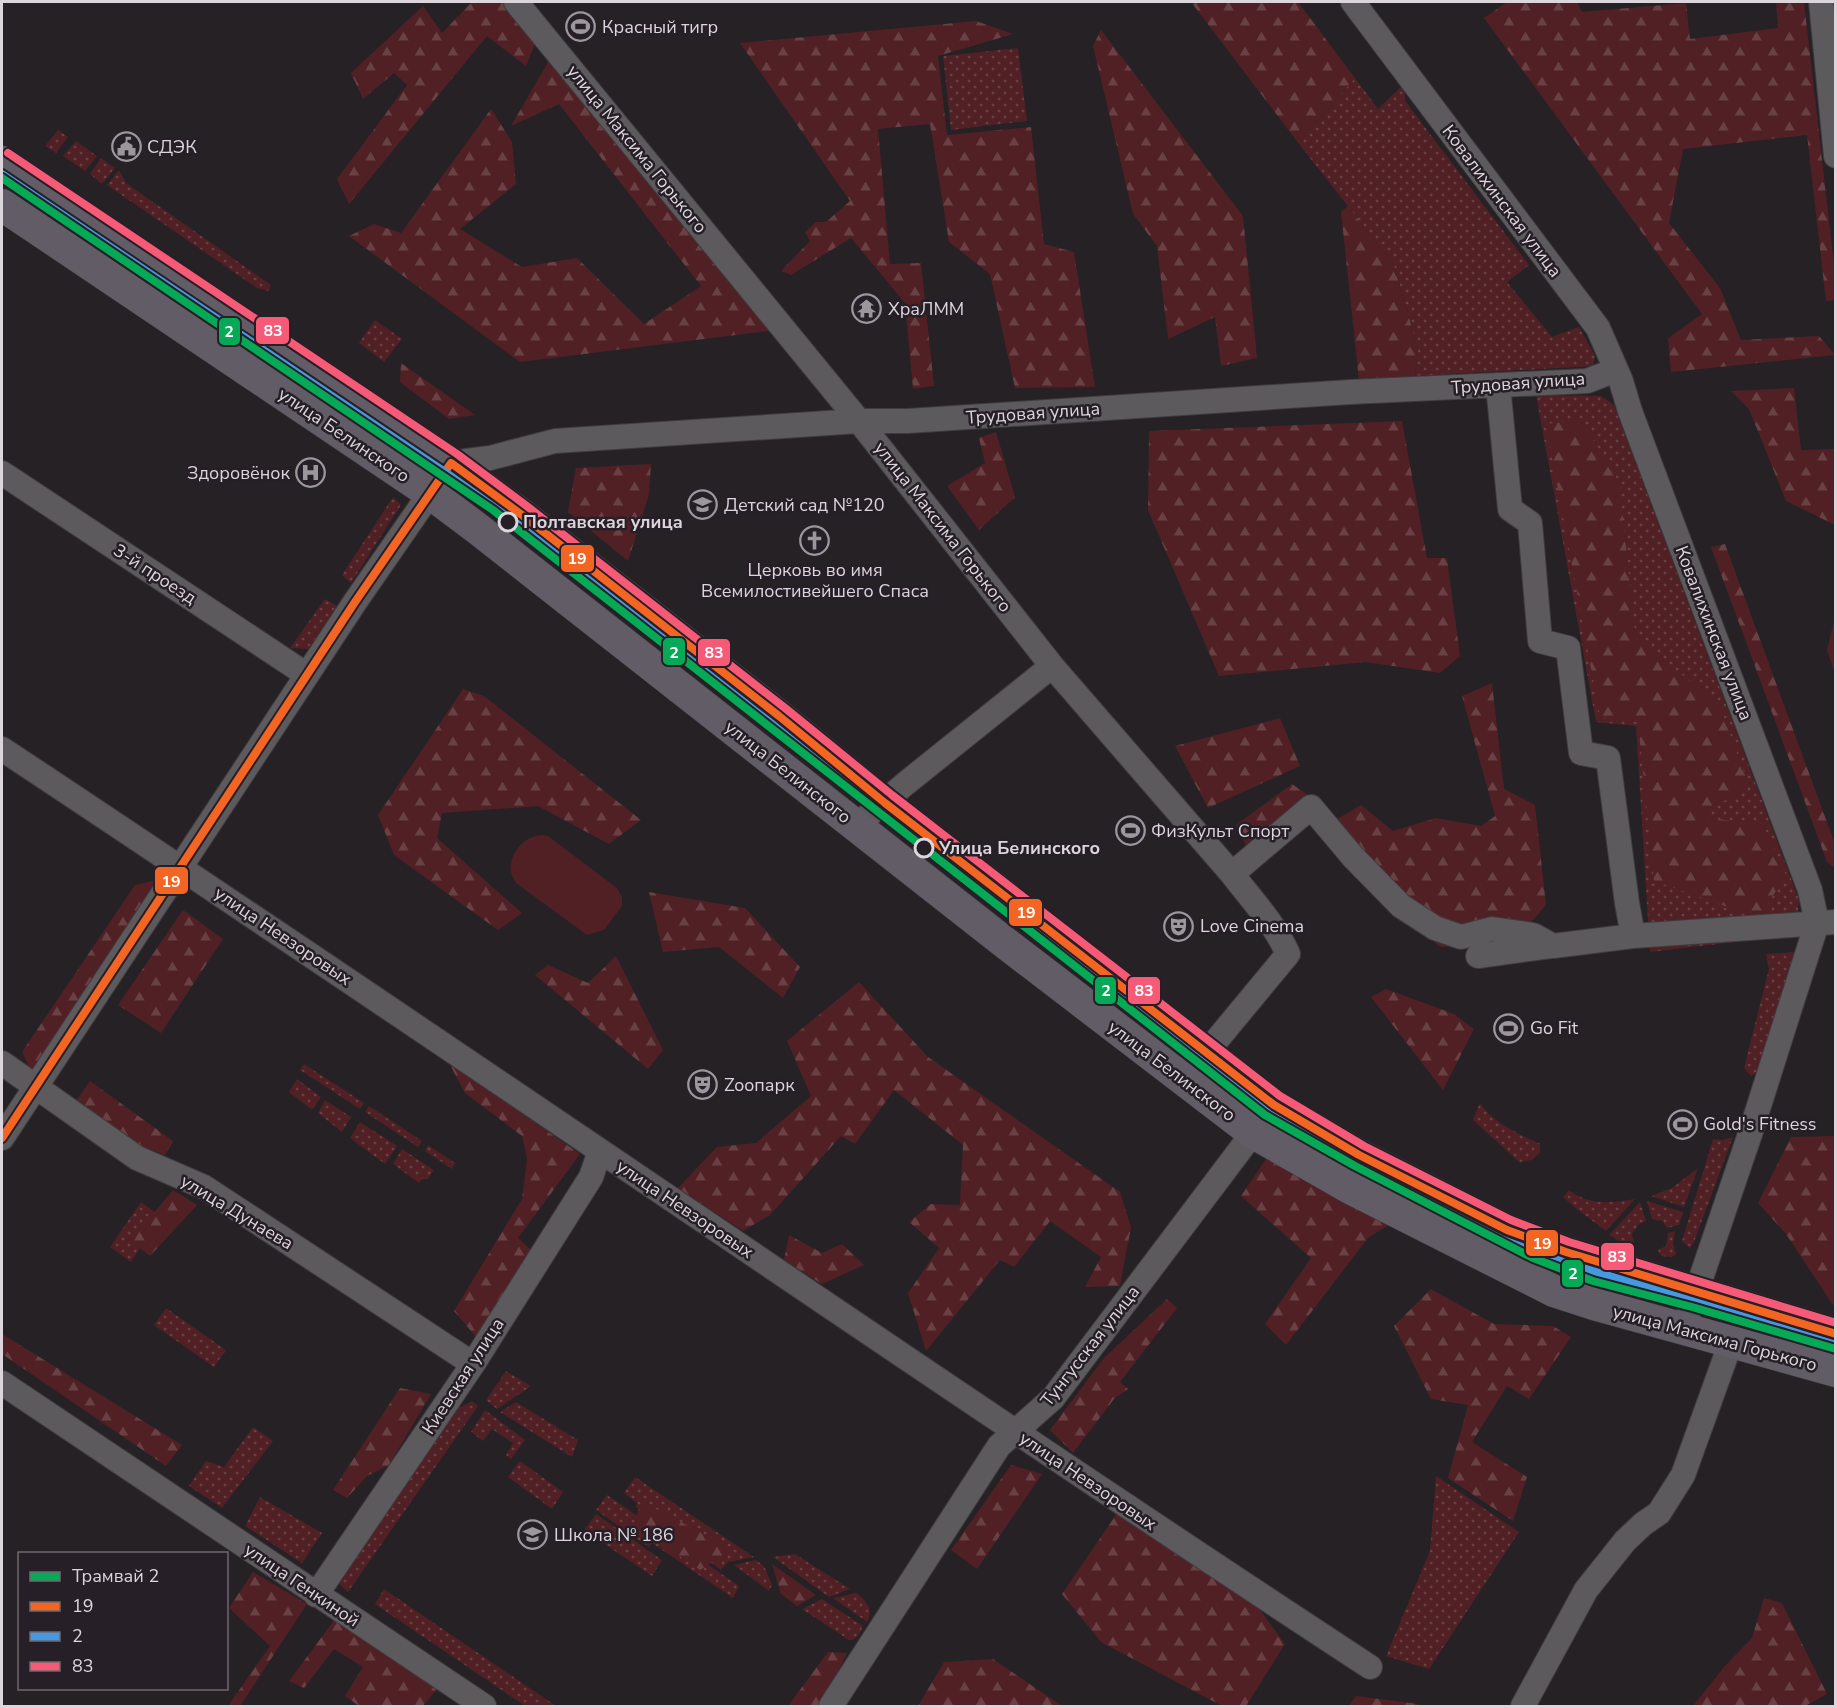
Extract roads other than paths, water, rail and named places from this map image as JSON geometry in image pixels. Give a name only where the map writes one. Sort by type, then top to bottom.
[{"type":"main road","name":"улица Белинского","points":[[2,162],[451,463],[522,515],[1274,1105],[1359,1155],[1507,1230],[1606,1264]]},
{"type":"main road","name":"улица Белинского","points":[[2,205],[430,493],[1252,1132],[1352,1189],[1491,1260],[1554,1291],[1594,1304]]},
{"type":"main road","name":"улица Максима Горького","points":[[1606,1264],[1836,1334]]},
{"type":"main road","name":"улица Максима Горького","points":[[1594,1304],[1836,1371]]},
{"type":"street","name":"улица Максима Горького","points":[[516,2],[858,421],[1052,666],[1232,874],[1284,945],[1288,954],[1206,1053]]},
{"type":"street","name":"Ковалихинская улица","points":[[1353,2],[1598,328],[1616,370],[1810,890],[1826,922]]},
{"type":"street","points":[[1821,2],[1836,156]]},
{"type":"street","name":"Трудовая улица","points":[[451,463],[490,458],[555,441],[1350,392],[1587,381],[1616,370]]},
{"type":"street","points":[[1498,385],[1510,509],[1530,523],[1540,641],[1568,648],[1581,753],[1608,758],[1633,936]]},
{"type":"street","points":[[2,1138],[180,867],[451,463]]},
{"type":"street","name":"3-й проезд","points":[[2,473],[308,675]]},
{"type":"street","points":[[856,826],[1052,666]]},
{"type":"street","name":"улица Невзоровых","points":[[2,749],[1142,1518],[1370,1667]]},
{"type":"street","points":[[1232,874],[1311,807],[1353,857],[1401,906],[1435,928],[1461,937],[1492,929],[1533,935],[1553,945]]},
{"type":"street","points":[[1478,956],[1633,936],[1826,922],[1684,1328]]},
{"type":"street","name":"улица Дунаева","points":[[2,1063],[137,1158],[204,1187],[473,1364]]},
{"type":"street","name":"Тунгусская улица","points":[[831,1707],[999,1446],[1053,1398],[1274,1105]]},
{"type":"street","name":"Киевская улица","points":[[316,1595],[473,1364],[591,1177],[600,1151]]},
{"type":"street","points":[[1523,1707],[1586,1590],[1625,1541],[1659,1513],[1683,1475],[1716,1389],[1731,1342]]},
{"type":"street","name":"улица Генкиной","points":[[2,1383],[484,1707]]},
{"type":"tram line","name":"2","points":[[2,178],[493,510],[1265,1115],[1355,1166],[1533,1258],[1593,1281],[1836,1349]]},
{"type":"place","name":"Красный тигр","points":[[581,27]]},
{"type":"place","name":"СДЭК","points":[[126,147]]},
{"type":"place","name":"ХраЛММ","points":[[867,309]]},
{"type":"place","name":"Здоровёнок","points":[[311,473]]},
{"type":"place","name":"Детский сад №120","points":[[703,505]]},
{"type":"place","name":"Полтавская улица","points":[[508,522]]},
{"type":"place","name":"Церковь во имя Всемилостивейшего Спаса","points":[[815,541]]},
{"type":"place","name":"ФизКульт Спорт","points":[[1130,831]]},
{"type":"place","name":"Улица Белинского","points":[[924,848]]},
{"type":"place","name":"Love Cinema","points":[[1179,926]]},
{"type":"place","name":"Go Fit","points":[[1509,1028]]},
{"type":"place","name":"Zooпарк","points":[[703,1085]]},
{"type":"place","name":"Gold's Fitness","points":[[1682,1124]]},
{"type":"place","name":"Школа № 186","points":[[533,1535]]}]
